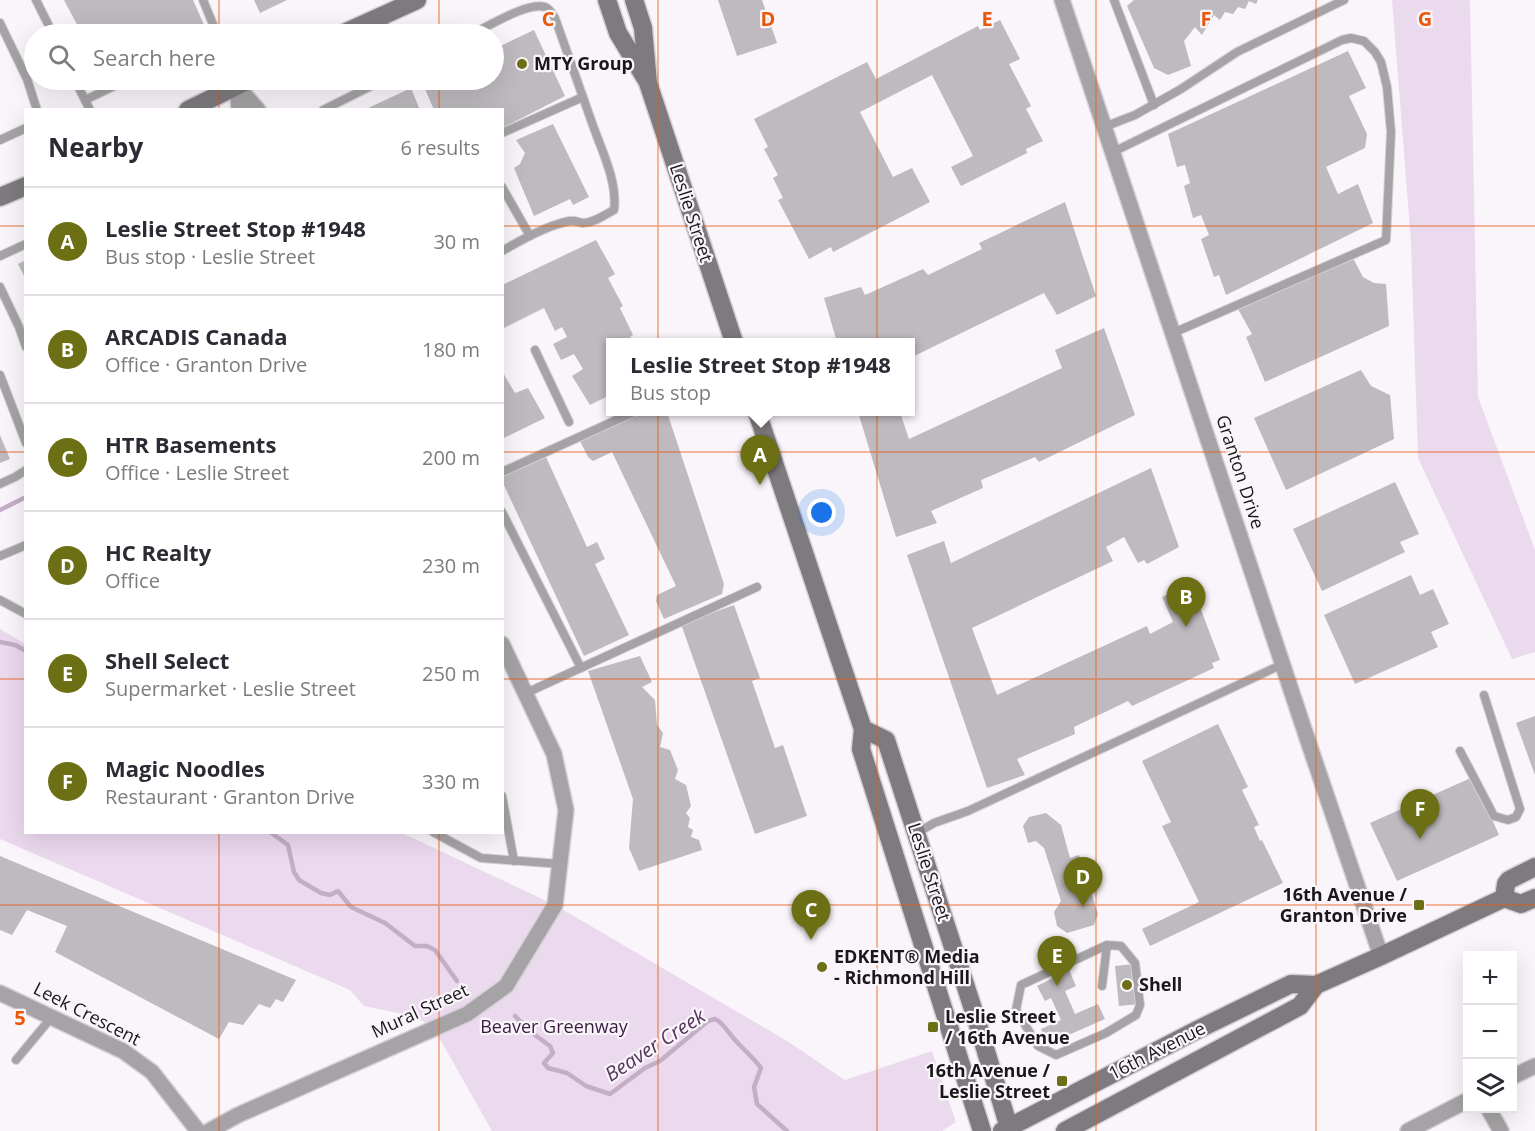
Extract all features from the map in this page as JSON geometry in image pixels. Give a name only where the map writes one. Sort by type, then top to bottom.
[{"type":"main road","points":[[364,24],[417,0]]},
{"type":"main road","name":"Leslie Street","points":[[608,0],[618,33],[648,83],[733,338]]},
{"type":"main road","name":"Leslie Street","points":[[634,0],[643,28],[648,83]]},
{"type":"main road","points":[[192,108],[225,90]]},
{"type":"main road","points":[[0,197],[24,187]]},
{"type":"main road","name":"Leslie Street","points":[[759,416],[863,729],[861,749],[982,1131]]},
{"type":"main road","name":"Leslie Street","points":[[863,729],[886,740],[975,1016],[1007,1130]]},
{"type":"main road","points":[[1504,898],[1506,884],[1509,880],[1535,867]]},
{"type":"main road","name":"16th Avenue","points":[[1007,1130],[1199,1029],[1291,984],[1316,985],[1504,898],[1521,904],[1535,898]]},
{"type":"main road","name":"16th Avenue","points":[[1065,1131],[1300,1006],[1316,985]]},
{"type":"street","name":"Granton Drive","points":[[1062,0],[1382,956]]},
{"type":"street","points":[[239,108],[240,90]]},
{"type":"street","points":[[245,90],[257,108]]},
{"type":"street","name":"Mural Street","points":[[208,1131],[248,1110],[467,1014],[506,986],[555,905],[566,810],[554,754],[504,648]]},
{"type":"street","name":"Leek Crescent","points":[[0,993],[123,1051],[152,1072],[198,1131]]},
{"type":"street","points":[[1517,1075],[1535,1066]]},
{"type":"street","points":[[1408,1131],[1463,1102]]},
{"type":"street","points":[[1491,1113],[1501,1131]]},
{"type":"lane","points":[[36,0],[48,24]]},
{"type":"lane","points":[[203,0],[213,24]]},
{"type":"lane","points":[[1114,0],[1154,105]]},
{"type":"lane","points":[[1104,127],[1154,105],[1237,52],[1344,0]]},
{"type":"lane","points":[[492,24],[519,11],[543,7],[550,10],[555,18],[583,97],[613,185],[615,198],[614,210],[594,221],[585,223],[572,220],[530,236],[504,250]]},
{"type":"lane","points":[[381,16],[385,24]]},
{"type":"lane","points":[[0,23],[24,74]]},
{"type":"lane","points":[[1113,152],[1342,40],[1351,38],[1364,41],[1376,52],[1381,62],[1387,87],[1391,132],[1386,240],[1173,333]]},
{"type":"lane","points":[[30,90],[36,108]]},
{"type":"lane","points":[[80,90],[89,108]]},
{"type":"lane","points":[[86,100],[106,90]]},
{"type":"lane","points":[[327,108],[363,90]]},
{"type":"lane","points":[[504,132],[583,97]]},
{"type":"lane","points":[[0,140],[24,129]]},
{"type":"lane","points":[[504,190],[530,236]]},
{"type":"lane","points":[[0,256],[24,245]]},
{"type":"lane","points":[[0,287],[24,341]]},
{"type":"lane","points":[[535,350],[569,422]]},
{"type":"lane","points":[[0,375],[24,438]]},
{"type":"lane","points":[[504,471],[623,416]]},
{"type":"lane","points":[[0,484],[24,471]]},
{"type":"lane","points":[[504,516],[581,668]]},
{"type":"lane","points":[[0,556],[24,546]]},
{"type":"lane","points":[[526,693],[757,587]]},
{"type":"lane","points":[[0,600],[24,613]]},
{"type":"lane","points":[[916,833],[1283,664]]},
{"type":"lane","points":[[1460,751],[1494,816],[1508,820],[1516,817],[1520,809],[1484,695]]},
{"type":"lane","points":[[504,807],[514,861]]},
{"type":"lane","points":[[437,834],[481,858],[560,864]]},
{"type":"lane","points":[[1107,945],[1120,946],[1135,963],[1140,1005],[1136,1015],[1106,1033],[1056,1055],[1038,1046],[1016,1010],[1021,985],[1107,945]]},
{"type":"lane","points":[[1102,986],[1107,945]]},
{"type":"lane","points":[[16,1060],[51,1018]]},
{"type":"green space","points":[[1392,0],[1470,0],[1478,397],[1535,550],[1535,652],[1512,659],[1418,458],[1411,242]]},
{"type":"green space","name":"Beaver Greenway","points":[[0,629],[24,643],[24,834],[404,834],[555,905],[787,1041],[845,1080],[932,1051],[956,1122],[942,1131],[492,1131],[432,1025],[408,1015],[364,1006],[350,990],[0,839]]},
{"type":"building","points":[[64,0],[193,0],[204,24],[77,24]]},
{"type":"building","points":[[254,0],[287,0],[260,13]]},
{"type":"building","points":[[718,0],[762,0],[777,43],[737,56]]},
{"type":"building","points":[[1134,0],[1258,0],[1256,4],[1249,1],[1245,9],[1238,7],[1233,14],[1225,12],[1220,20],[1214,15],[1202,35],[1195,27],[1184,41],[1191,66],[1168,75],[1154,68],[1127,6]]},
{"type":"building","points":[[1000,20],[1020,59],[1009,64],[1031,106],[1026,109],[1043,141],[1026,149],[1027,153],[961,186],[951,167],[973,156],[932,75],[860,112],[893,177],[912,168],[930,202],[833,252],[831,247],[809,259],[778,200],[783,198],[773,178],[778,175],[764,149],[768,147],[754,119],[867,62],[876,79],[978,26],[980,30]]},
{"type":"building","name":"MTY Group","points":[[534,30],[565,96],[504,127],[504,108],[433,108],[425,90],[504,90],[504,44]]},
{"type":"building","points":[[1348,51],[1366,88],[1349,96],[1367,134],[1365,148],[1326,167],[1338,194],[1358,184],[1373,223],[1226,295],[1219,275],[1214,277],[1201,239],[1209,235],[1201,215],[1193,218],[1184,186],[1190,183],[1185,165],[1177,167],[1168,134]]},
{"type":"building","points":[[407,90],[412,90],[419,108],[368,108]]},
{"type":"building","points":[[553,124],[589,197],[573,205],[570,199],[534,216],[514,168],[520,164],[525,153],[516,140]]},
{"type":"building","points":[[1065,202],[1096,296],[1057,315],[1044,293],[915,356],[915,338],[836,338],[824,298],[861,287],[865,295],[923,269],[928,275],[982,249],[979,243]]},
{"type":"building","points":[[596,240],[615,274],[608,278],[623,306],[620,308],[633,335],[631,338],[606,338],[606,397],[590,405],[572,376],[583,369],[574,354],[561,360],[553,344],[567,337],[562,327],[555,331],[544,308],[504,328],[504,284]]},
{"type":"building","points":[[1353,258],[1363,277],[1374,283],[1386,284],[1389,326],[1265,382],[1246,337],[1252,334],[1238,309]]},
{"type":"building","points":[[24,261],[24,276],[18,264]]},
{"type":"building","points":[[1104,328],[1135,415],[1039,462],[1035,457],[981,480],[983,488],[931,511],[937,523],[896,537],[859,416],[901,416],[909,439],[1062,368],[1055,350]]},
{"type":"building","points":[[1361,370],[1371,386],[1390,395],[1394,439],[1286,490],[1254,418]]},
{"type":"building","points":[[504,374],[515,393],[528,388],[545,418],[504,438]]},
{"type":"building","points":[[636,416],[668,416],[724,584],[722,594],[664,619],[656,601],[657,595],[676,586],[612,452],[593,461],[588,457],[580,441]]},
{"type":"building","points":[[0,435],[10,459],[0,463]]},
{"type":"building","points":[[546,457],[587,547],[597,542],[605,559],[595,564],[629,635],[584,656],[504,485],[504,476]]},
{"type":"building","points":[[1151,468],[1179,547],[1147,564],[1144,560],[1138,563],[1124,537],[1106,547],[1113,561],[972,628],[997,695],[1147,626],[1150,634],[1173,622],[1162,597],[1191,583],[1220,660],[1212,663],[1214,668],[1132,706],[1128,701],[1074,727],[1075,734],[1017,759],[1025,775],[987,788],[907,555],[944,541],[951,563]]},
{"type":"building","points":[[1395,482],[1419,534],[1400,542],[1405,552],[1322,591],[1293,529]]},
{"type":"building","points":[[1411,575],[1420,595],[1433,589],[1449,624],[1431,632],[1438,647],[1355,684],[1324,615]]},
{"type":"building","points":[[734,605],[760,678],[752,681],[775,748],[783,745],[807,816],[755,834],[681,624]]},
{"type":"building","points":[[640,656],[652,682],[642,687],[655,700],[657,725],[663,733],[660,747],[670,750],[678,770],[675,779],[686,785],[691,806],[686,813],[690,818],[688,827],[693,830],[691,837],[699,840],[702,850],[639,871],[629,848],[633,799],[588,671]]},
{"type":"building","points":[[1535,716],[1535,775],[1516,723]]},
{"type":"building","points":[[1218,724],[1248,787],[1242,790],[1259,825],[1254,827],[1283,883],[1150,946],[1142,929],[1199,902],[1162,826],[1171,822],[1142,761]]},
{"type":"building","points":[[1473,777],[1499,835],[1397,881],[1370,823]]},
{"type":"building","points":[[1046,813],[1061,825],[1070,858],[1079,855],[1098,914],[1094,925],[1067,933],[1057,926],[1054,912],[1061,901],[1044,848],[1036,841],[1028,843],[1023,826],[1029,817]]},
{"type":"building","points":[[0,856],[296,980],[283,1002],[276,999],[270,1008],[259,1004],[243,1025],[229,1022],[219,1039],[55,952],[67,926],[27,910],[12,935],[0,930]]},
{"type":"building","name":"Shell","points":[[1134,964],[1139,1004],[1119,1006],[1115,966]]},
{"type":"building","points":[[1069,970],[1076,986],[1065,991],[1075,1014],[1098,1004],[1105,1019],[1048,1044],[1041,1029],[1061,1020],[1051,998],[1045,1001],[1037,986]]},
{"type":"waterway","points":[[0,510],[24,498]]},
{"type":"waterway","name":"Beaver Creek","points":[[0,642],[15,645],[24,650]]},
{"type":"waterway","name":"Beaver Creek","points":[[273,834],[288,845],[294,872],[299,880],[321,893],[330,895],[338,891],[351,907],[385,923],[415,946],[427,946],[435,950],[457,981]]},
{"type":"waterway","name":"Beaver Creek","points":[[515,1016],[550,1046],[553,1053],[544,1063],[548,1068],[567,1073],[586,1086],[610,1094],[645,1068],[660,1061],[708,1021],[715,1019],[761,1068],[754,1087],[757,1104],[787,1131]]},
{"type":"place","name":"MTY Group","points":[[522,64]]},
{"type":"place","name":"Leslie Street Stop #1948","points":[[760,485]]},
{"type":"place","name":"ARCADIS Canada","points":[[1186,627]]},
{"type":"place","name":"Magic Noodles","points":[[1420,839]]},
{"type":"place","name":"16th Avenue / Granton Drive","points":[[1419,905]]},
{"type":"place","name":"HC Realty","points":[[1083,907]]},
{"type":"place","name":"HTR Basements","points":[[811,940]]},
{"type":"place","name":"EDKENT® Media - Richmond Hill","points":[[822,967]]},
{"type":"place","name":"Shell","points":[[1127,985]]},
{"type":"place","name":"Shell Select","points":[[1057,986]]},
{"type":"place","name":"Leslie Street / 16th Avenue","points":[[933,1027]]},
{"type":"place","name":"16th Avenue / Leslie Street","points":[[1062,1081]]}]
